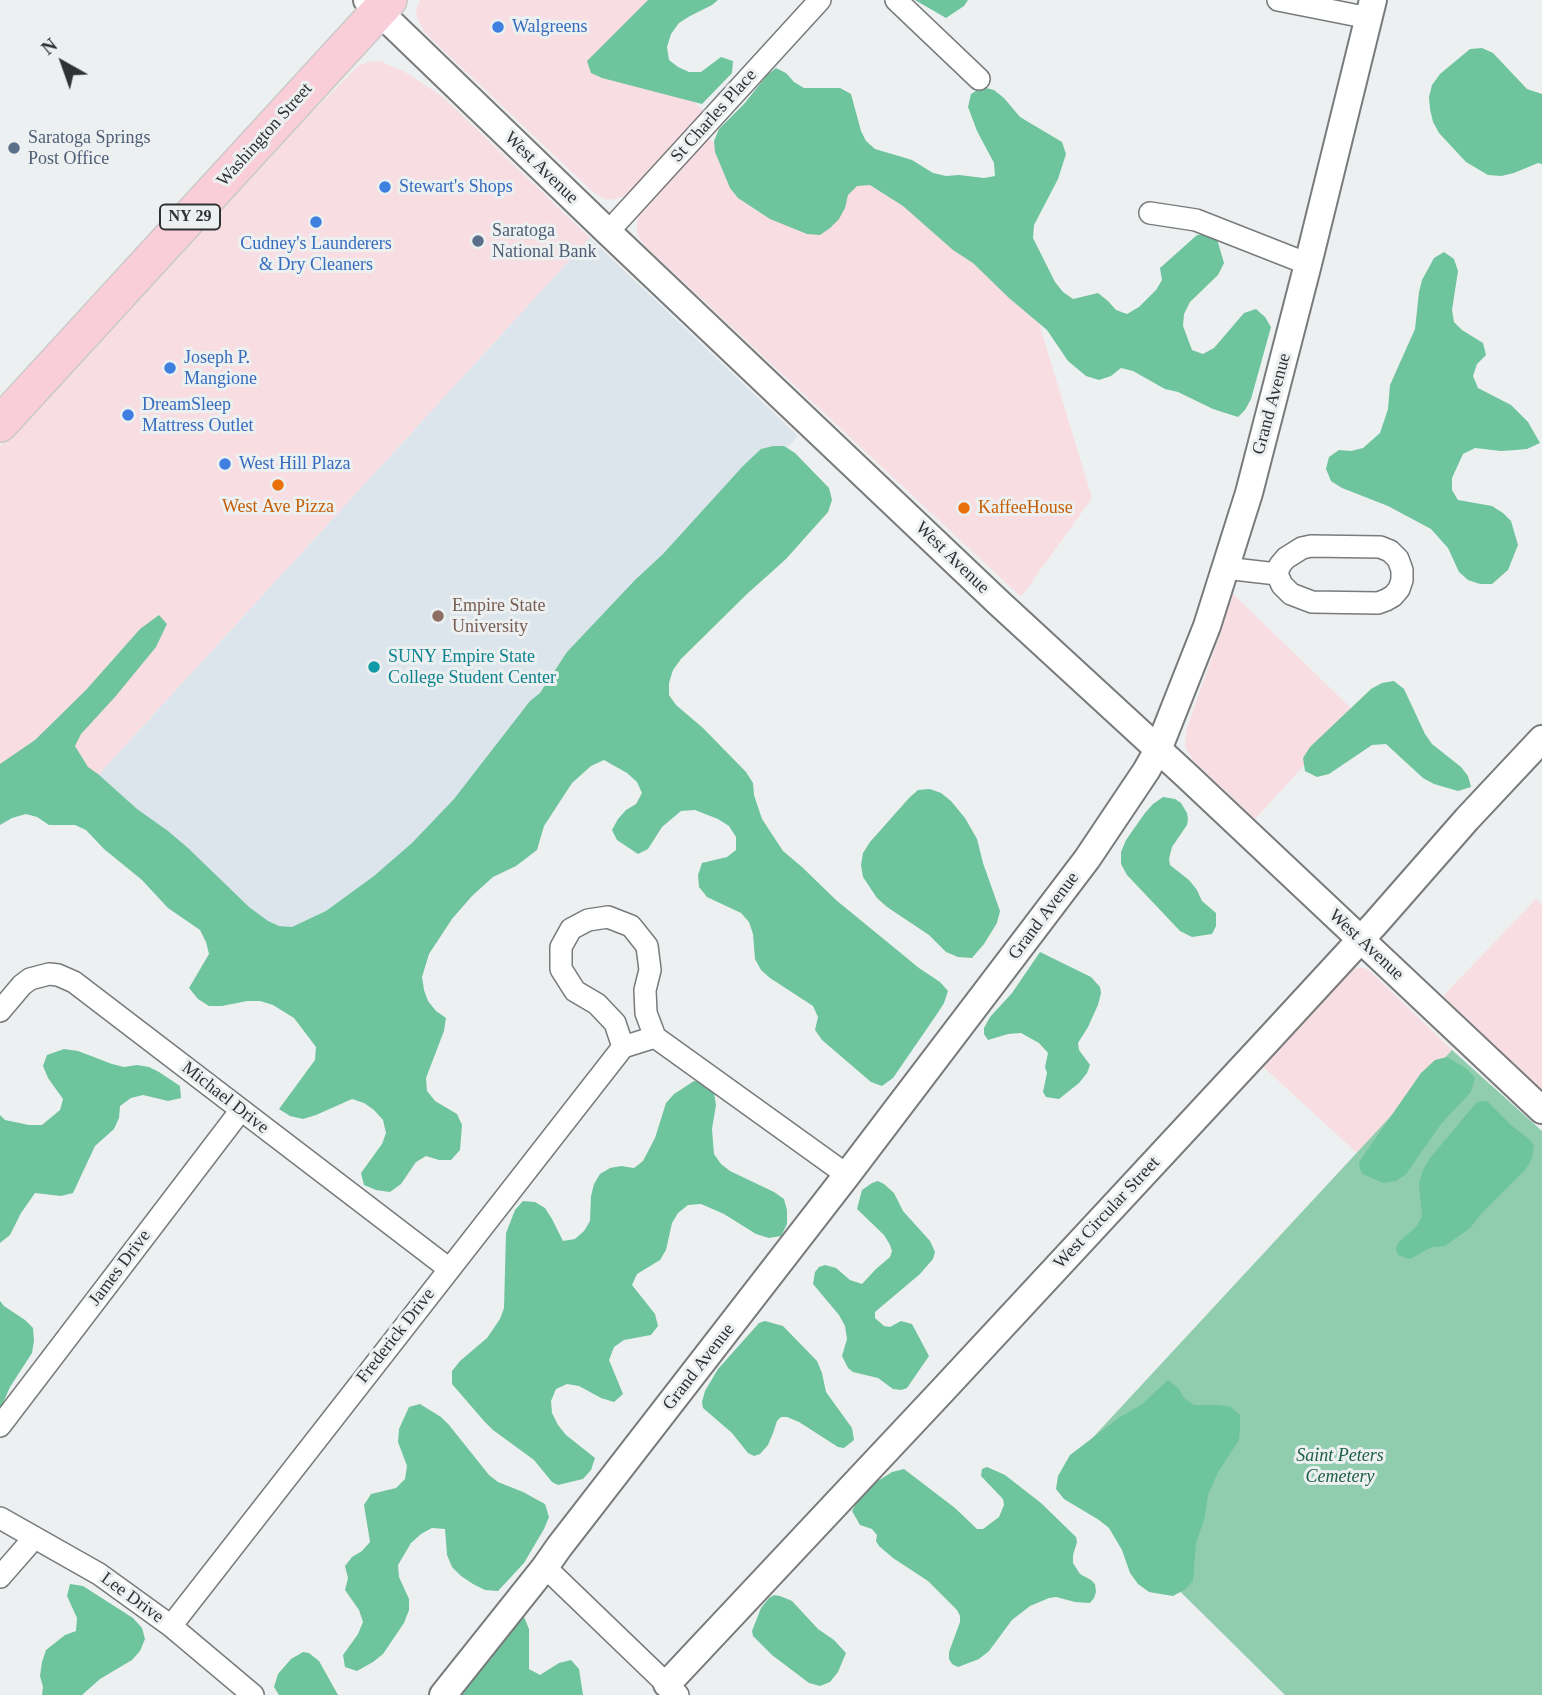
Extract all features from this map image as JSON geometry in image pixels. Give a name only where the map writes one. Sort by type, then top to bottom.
[{"type":"highway","name":"Washington Street","points":[[0,424],[378,4]]},
{"type":"street","name":"St Charles Place","points":[[608,232],[820,0]]},
{"type":"street","points":[[896,0],[979,79]]},
{"type":"street","points":[[1278,0],[1371,9]]},
{"type":"street","name":"West Avenue","points":[[378,4],[608,232],[999,603],[1542,1110]]},
{"type":"street","name":"Grand Avenue","points":[[443,1695],[847,1175],[1087,859],[1158,750],[1207,626],[1249,493],[1371,9]]},
{"type":"street","points":[[1150,213],[1196,220],[1308,264]]},
{"type":"street","points":[[1380,547],[1390,551],[1398,559],[1402,580],[1393,596],[1378,603],[1312,602],[1291,594],[1282,585],[1277,574],[1286,558],[1302,548],[1380,547]]},
{"type":"street","points":[[1225,568],[1277,574]]},
{"type":"street","name":"West Circular Street","points":[[672,1689],[1542,738]]},
{"type":"street","points":[[654,1037],[623,1047],[615,1023],[597,1004],[575,991],[561,969],[561,947],[571,929],[588,920],[608,917],[631,926],[647,946],[650,970],[645,990],[646,1013],[654,1037],[847,1175]]},
{"type":"street","name":"Michael Drive","points":[[0,1011],[30,979],[49,974],[74,982],[449,1268]]},
{"type":"street","name":"Frederick Drive","points":[[171,1626],[623,1047]]},
{"type":"street","name":"James Drive","points":[[0,1426],[241,1110]]},
{"type":"street","name":"Lee Drive","points":[[0,1518],[99,1574],[171,1626],[251,1694]]},
{"type":"street","points":[[0,1577],[34,1538]]},
{"type":"street","points":[[545,1567],[672,1689]]},
{"type":"shaded area","points":[[420,0],[681,0],[637,48],[705,112],[631,191],[616,199],[600,197],[425,33],[417,18],[416,10]]},
{"type":"shaded area","points":[[380,61],[405,72],[443,97],[590,238],[79,796],[0,803],[0,446],[266,158],[358,66]]},
{"type":"shaded area","points":[[832,125],[1039,323],[1092,498],[1021,597],[645,246],[637,232],[639,215],[644,208],[708,137],[769,193]]},
{"type":"shaded area","name":"Empire State University","points":[[590,238],[798,436],[292,988],[79,796]]},
{"type":"shaded area","points":[[1232,593],[1354,711],[1255,819],[1193,760],[1185,744],[1186,731]]},
{"type":"shaded area","points":[[1536,899],[1542,905],[1542,1090],[1443,996]]},
{"type":"shaded area","points":[[1365,968],[1372,973],[1452,1050],[1357,1153],[1260,1064],[1346,971]]},
{"type":"green space","points":[[648,0],[718,0],[679,23],[671,34],[667,47],[669,60],[689,72],[701,72],[721,57],[733,61],[732,73],[702,104],[591,73],[587,61]]},
{"type":"green space","points":[[915,0],[968,0],[964,6],[946,18]]},
{"type":"green space","points":[[1482,48],[1493,53],[1527,89],[1542,94],[1542,164],[1501,176],[1488,175],[1466,162],[1439,133],[1433,122],[1429,97],[1432,85],[1440,74],[1470,49]]},
{"type":"green space","points":[[776,68],[804,88],[840,88],[851,94],[866,141],[875,149],[912,160],[933,173],[984,178],[995,176],[994,163],[968,107],[971,94],[982,87],[994,90],[1020,117],[1062,142],[1066,154],[1058,179],[1034,225],[1033,238],[1055,282],[1073,299],[1098,293],[1116,310],[1127,314],[1139,307],[1156,290],[1162,280],[1160,268],[1197,235],[1206,234],[1217,239],[1224,263],[1218,275],[1190,302],[1184,314],[1183,326],[1192,350],[1203,354],[1214,348],[1244,313],[1256,309],[1265,317],[1271,327],[1251,399],[1245,410],[1238,417],[1213,409],[1178,392],[1165,389],[1133,371],[1121,368],[1111,376],[1099,380],[1086,376],[1068,361],[1047,330],[973,263],[953,250],[903,206],[870,185],[857,186],[848,195],[839,219],[820,235],[807,234],[770,219],[738,198],[730,188],[715,152],[714,141],[719,129]]},
{"type":"green space","points":[[1444,252],[1454,259],[1458,271],[1452,310],[1454,322],[1483,343],[1486,355],[1477,364],[1473,376],[1478,388],[1511,405],[1528,422],[1540,443],[1527,449],[1515,450],[1475,448],[1463,454],[1452,478],[1452,490],[1458,500],[1492,506],[1511,521],[1518,545],[1508,570],[1492,584],[1468,580],[1459,572],[1448,548],[1431,529],[1388,506],[1342,488],[1331,481],[1326,469],[1329,457],[1339,450],[1363,448],[1380,433],[1388,409],[1390,385],[1415,329],[1422,280],[1434,258]]},
{"type":"green space","points":[[784,446],[795,453],[829,488],[832,500],[828,512],[786,559],[681,659],[673,670],[669,695],[676,705],[746,772],[753,783],[762,819],[783,851],[836,900],[948,991],[944,1003],[893,1078],[882,1086],[871,1082],[822,1040],[815,1030],[818,1017],[813,1006],[761,970],[755,959],[749,922],[741,913],[707,897],[699,887],[698,875],[702,863],[727,857],[736,850],[736,837],[729,826],[695,810],[681,811],[662,827],[648,849],[638,854],[617,840],[612,830],[626,810],[636,804],[642,793],[637,782],[627,773],[604,760],[591,766],[572,783],[544,826],[537,850],[516,866],[493,877],[472,896],[452,919],[429,954],[422,977],[424,990],[428,1001],[446,1018],[444,1031],[426,1078],[427,1091],[435,1101],[457,1114],[462,1125],[460,1150],[451,1160],[426,1156],[416,1162],[401,1184],[390,1192],[376,1190],[364,1185],[361,1173],[382,1144],[386,1133],[383,1120],[374,1110],[352,1099],[303,1119],[290,1116],[279,1109],[315,1060],[316,1047],[294,1018],[273,1005],[260,1001],[209,1006],[198,999],[189,988],[209,954],[200,930],[168,908],[142,880],[104,849],[86,830],[75,825],[49,825],[26,814],[0,825],[0,764],[35,740],[86,690],[140,629],[159,615],[167,624],[156,647],[81,734],[75,746],[88,767],[188,848],[249,907],[268,921],[279,926],[292,927],[326,911],[374,876],[412,843],[454,799],[530,701],[540,693],[567,652],[663,554],[743,466],[761,449]]},
{"type":"green space","points":[[1394,681],[1404,689],[1432,744],[1461,767],[1468,776],[1471,787],[1458,791],[1434,784],[1423,778],[1386,744],[1372,745],[1329,774],[1317,777],[1305,771],[1303,758],[1310,747],[1371,689]]},
{"type":"green space","points":[[930,789],[951,801],[965,818],[977,839],[1000,911],[997,923],[972,958],[958,957],[946,952],[929,935],[877,898],[863,877],[863,853],[870,842],[918,790]]},
{"type":"green space","points":[[1163,797],[1181,803],[1187,813],[1187,825],[1172,847],[1170,865],[1189,880],[1202,901],[1216,913],[1216,926],[1212,934],[1192,937],[1180,931],[1127,875],[1121,864],[1121,852],[1126,840],[1145,813]]},
{"type":"green space","points":[[1040,952],[1091,977],[1100,987],[1101,993],[1088,1027],[1078,1043],[1079,1050],[1090,1065],[1087,1073],[1059,1099],[1046,1097],[1043,1092],[1048,1053],[1039,1043],[1021,1033],[988,1040],[984,1034],[990,1017],[1012,993]]},
{"type":"green space","points":[[64,1049],[78,1051],[124,1067],[149,1067],[180,1086],[181,1098],[168,1101],[143,1095],[131,1098],[120,1106],[114,1129],[95,1146],[73,1193],[61,1196],[35,1193],[10,1235],[0,1243],[0,1115],[5,1120],[42,1125],[60,1110],[63,1099],[43,1066],[47,1055]]},
{"type":"green space","name":"Saint Peters Cemetery","points":[[1452,1050],[1542,1131],[1542,1695],[1285,1695],[1060,1473]]},
{"type":"green space","points":[[1447,1057],[1467,1069],[1475,1078],[1471,1092],[1441,1124],[1406,1174],[1396,1181],[1383,1183],[1363,1174],[1359,1162],[1421,1073],[1435,1060]]},
{"type":"green space","points":[[694,1081],[706,1083],[714,1093],[714,1154],[730,1171],[784,1199],[787,1224],[781,1236],[769,1238],[756,1234],[724,1214],[701,1204],[688,1205],[678,1213],[660,1260],[637,1274],[632,1285],[655,1314],[658,1326],[651,1335],[624,1340],[614,1347],[609,1360],[623,1394],[614,1402],[579,1386],[567,1384],[556,1389],[551,1401],[552,1413],[558,1425],[566,1435],[595,1458],[591,1470],[583,1479],[558,1485],[552,1482],[534,1460],[484,1421],[452,1384],[452,1371],[487,1338],[500,1319],[504,1308],[506,1233],[515,1210],[523,1201],[535,1202],[545,1208],[563,1241],[575,1239],[590,1221],[591,1196],[600,1174],[621,1166],[634,1168],[643,1161],[655,1138],[666,1103],[674,1094]]},
{"type":"green space","points":[[1488,1102],[1534,1145],[1532,1158],[1526,1169],[1470,1228],[1445,1246],[1432,1247],[1410,1259],[1398,1255],[1398,1243],[1417,1226],[1422,1216],[1419,1183],[1423,1170],[1476,1103]]},
{"type":"green space","points":[[878,1181],[894,1193],[903,1211],[930,1241],[935,1252],[933,1259],[920,1274],[875,1312],[875,1318],[884,1326],[890,1327],[901,1321],[912,1324],[929,1356],[907,1388],[901,1390],[893,1389],[878,1378],[853,1372],[848,1368],[842,1356],[847,1339],[845,1326],[813,1284],[815,1272],[825,1265],[836,1268],[850,1280],[862,1284],[890,1257],[892,1251],[884,1235],[857,1209],[862,1190]]},
{"type":"green space","points":[[0,1301],[33,1328],[34,1341],[32,1353],[10,1387],[0,1410]]},
{"type":"green space","points":[[765,1321],[783,1326],[817,1361],[826,1392],[852,1428],[854,1440],[844,1448],[838,1447],[799,1422],[781,1417],[768,1445],[760,1454],[754,1456],[703,1408],[705,1391],[718,1369],[759,1323]]},
{"type":"green space","points":[[1168,1380],[1194,1405],[1231,1407],[1240,1415],[1239,1440],[1218,1472],[1208,1495],[1204,1520],[1196,1543],[1193,1581],[1173,1596],[1149,1592],[1138,1584],[1109,1528],[1064,1499],[1056,1489],[1058,1476],[1070,1455],[1120,1417],[1141,1405]]},
{"type":"green space","points":[[420,1404],[449,1425],[489,1475],[545,1504],[549,1517],[524,1563],[498,1591],[485,1590],[473,1584],[452,1567],[447,1555],[445,1529],[432,1528],[421,1534],[411,1543],[398,1565],[399,1577],[409,1599],[409,1610],[404,1623],[383,1654],[357,1671],[345,1667],[343,1655],[363,1622],[359,1610],[345,1590],[348,1578],[345,1566],[370,1542],[364,1505],[371,1494],[396,1488],[405,1479],[407,1466],[398,1442],[399,1429],[409,1407]]},
{"type":"green space","points":[[987,1467],[1005,1475],[1041,1503],[1076,1537],[1073,1563],[1080,1574],[1095,1584],[1096,1592],[1090,1603],[1056,1597],[1030,1606],[1012,1620],[989,1651],[979,1659],[958,1667],[949,1659],[960,1622],[957,1610],[928,1581],[879,1546],[877,1535],[872,1529],[860,1525],[852,1511],[870,1486],[892,1472],[904,1469],[955,1508],[977,1529],[983,1529],[999,1517],[1004,1505],[1003,1499],[981,1476],[982,1469]]},
{"type":"green space","points":[[70,1584],[83,1586],[133,1618],[142,1628],[145,1639],[132,1660],[100,1679],[82,1695],[42,1695],[40,1676],[46,1650],[65,1635],[76,1631],[77,1618],[67,1596]]},
{"type":"green space","points":[[774,1595],[792,1601],[818,1629],[846,1653],[838,1672],[830,1682],[820,1686],[809,1683],[772,1655],[753,1636],[752,1631],[761,1608]]},
{"type":"green space","points":[[524,1617],[529,1629],[529,1669],[540,1675],[559,1663],[571,1660],[579,1669],[583,1695],[454,1695],[513,1620]]},
{"type":"green space","points":[[303,1652],[319,1661],[338,1695],[279,1695],[274,1687],[278,1674],[291,1659]]},
{"type":"place","name":"Walgreens","points":[[498,27]]},
{"type":"place","name":"Saratoga Springs Post Office","points":[[14,148]]},
{"type":"place","name":"Stewart's Shops","points":[[385,187]]},
{"type":"place","name":"Cudney's Launderers & Dry Cleaners","points":[[316,222]]},
{"type":"place","name":"Saratoga National Bank","points":[[478,241]]},
{"type":"place","name":"Joseph P. Mangione","points":[[170,368]]},
{"type":"place","name":"DreamSleep Mattress Outlet","points":[[128,415]]},
{"type":"place","name":"West Hill Plaza","points":[[225,464]]},
{"type":"place","name":"West Ave Pizza","points":[[278,485]]},
{"type":"place","name":"KaffeeHouse","points":[[964,508]]},
{"type":"place","name":"Empire State University","points":[[438,616]]},
{"type":"place","name":"SUNY Empire State College Student Center","points":[[374,667]]}]
